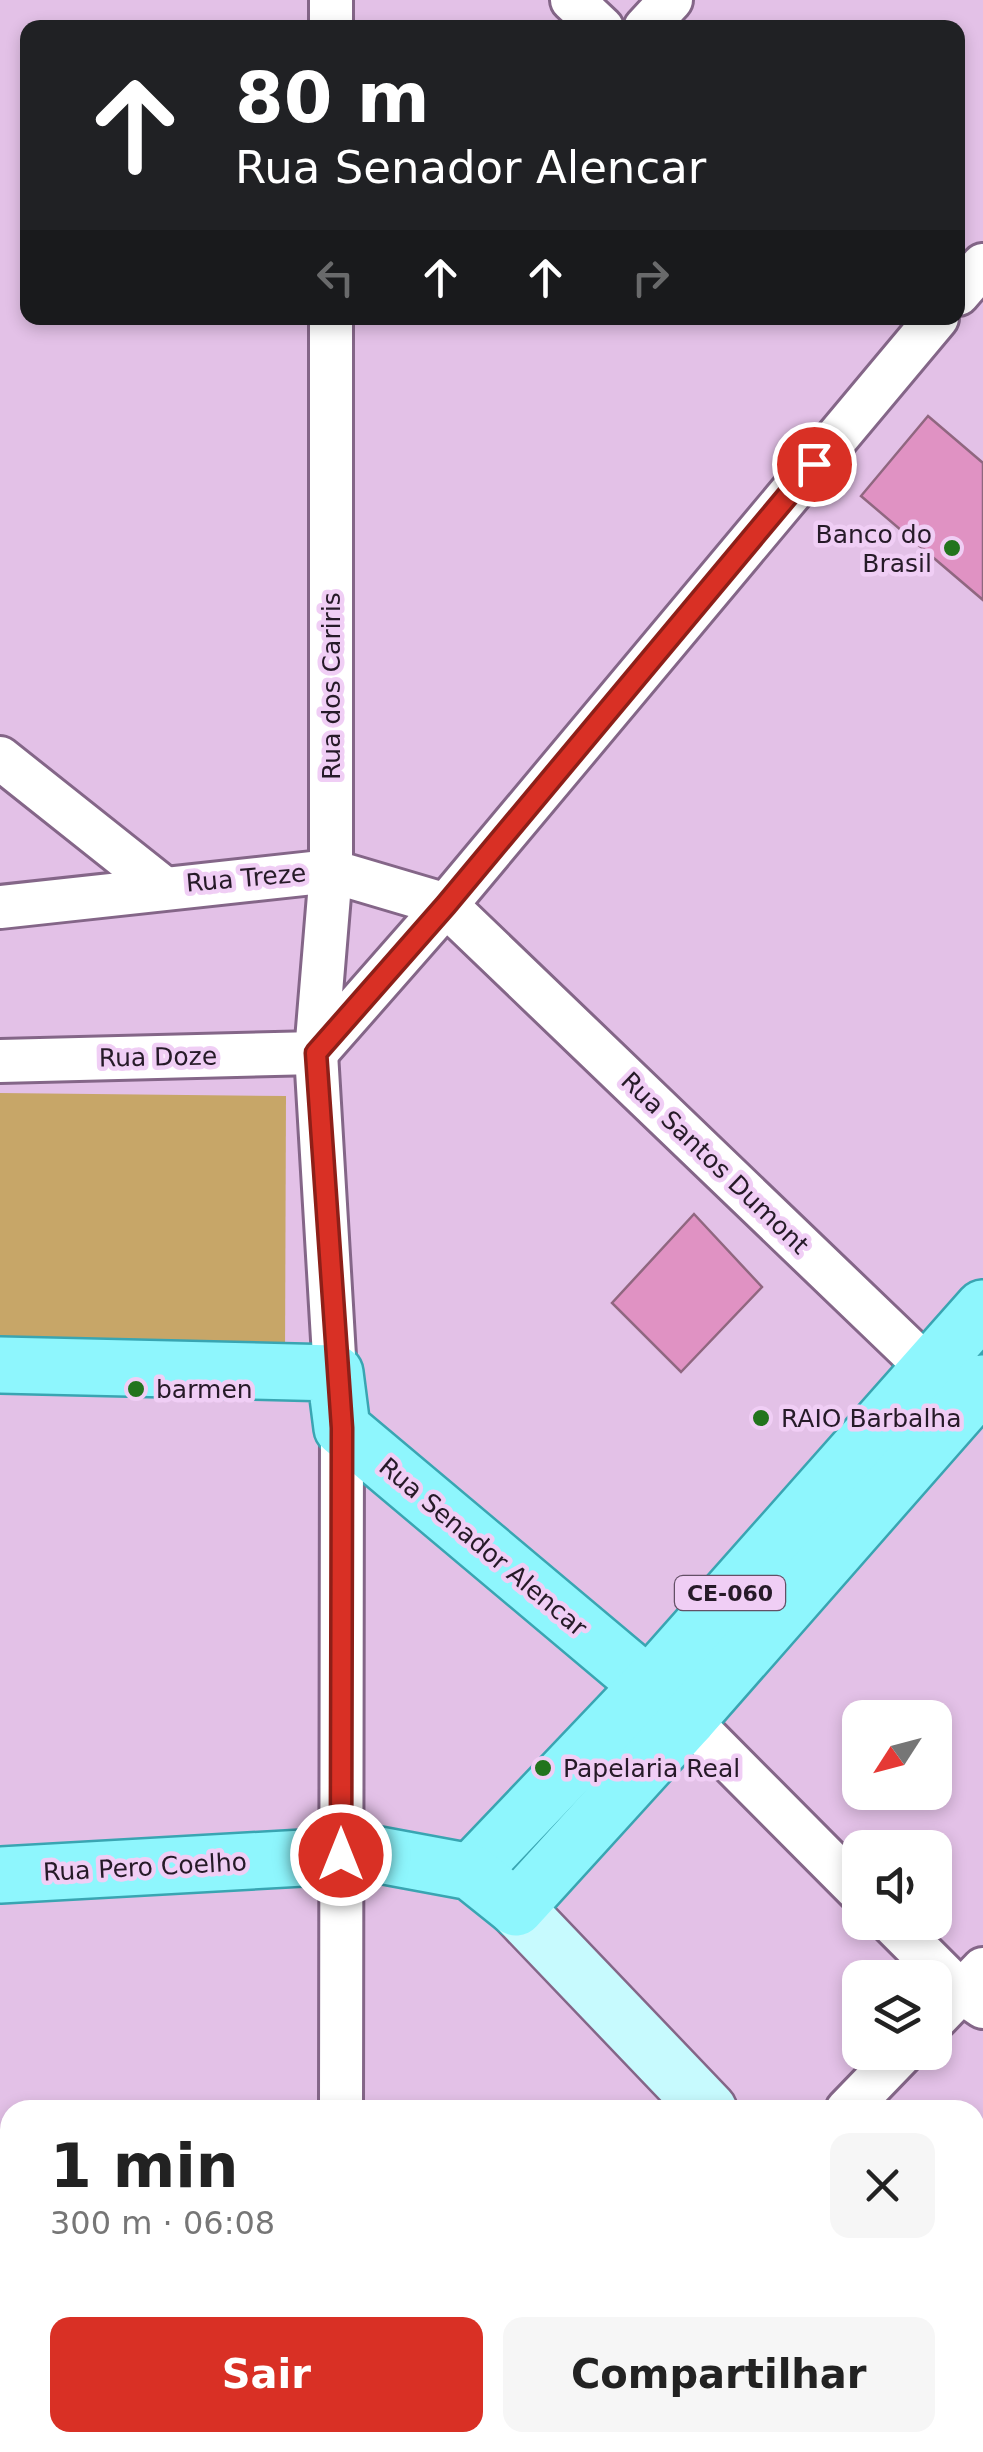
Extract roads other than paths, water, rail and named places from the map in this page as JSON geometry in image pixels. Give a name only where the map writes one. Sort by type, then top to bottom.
[{"type":"main road","name":"CE-060","points":[[471,1872],[668,1703],[965,1394],[983,1308]]},
{"type":"main road","points":[[0,1365],[335,1373],[342,1428]]},
{"type":"main road","name":"Rua Senador Alencar","points":[[342,1428],[668,1703]]},
{"type":"main road","name":"CE-060","points":[[516,1908],[668,1703]]},
{"type":"main road","name":"Rua Pero Coelho","points":[[0,1875],[374,1854],[471,1872],[516,1908]]},
{"type":"street","points":[[572,0],[593,20]]},
{"type":"street","points":[[652,20],[671,0]]},
{"type":"street","points":[[965,286],[983,265]]},
{"type":"street","name":"Rua dos Cariris","points":[[331,325],[331,871],[316,1053],[335,1373]]},
{"type":"street","points":[[316,1053],[446,905],[931,325]]},
{"type":"street","name":"Rua Treze","points":[[0,758],[161,886]]},
{"type":"street","name":"Rua Treze","points":[[0,906],[331,871],[446,905]]},
{"type":"street","name":"Rua Santos Dumont","points":[[446,905],[965,1394]]},
{"type":"street","name":"Rua Doze","points":[[0,1061],[316,1053]]},
{"type":"street","points":[[340,2100],[342,1428]]},
{"type":"street","name":"Rua Senador Alencar","points":[[668,1703],[842,1874]]},
{"type":"street","points":[[516,1908],[699,2100]]},
{"type":"street","points":[[909,1940],[965,1997]]},
{"type":"street","points":[[856,2100],[885,2070]]},
{"type":"place","name":"Banco do Brasil","points":[[952,548]]},
{"type":"place","name":"barmen","points":[[136,1389]]},
{"type":"place","name":"RAIO Barbalha","points":[[761,1418]]},
{"type":"place","name":"Papelaria Real","points":[[543,1768]]}]
